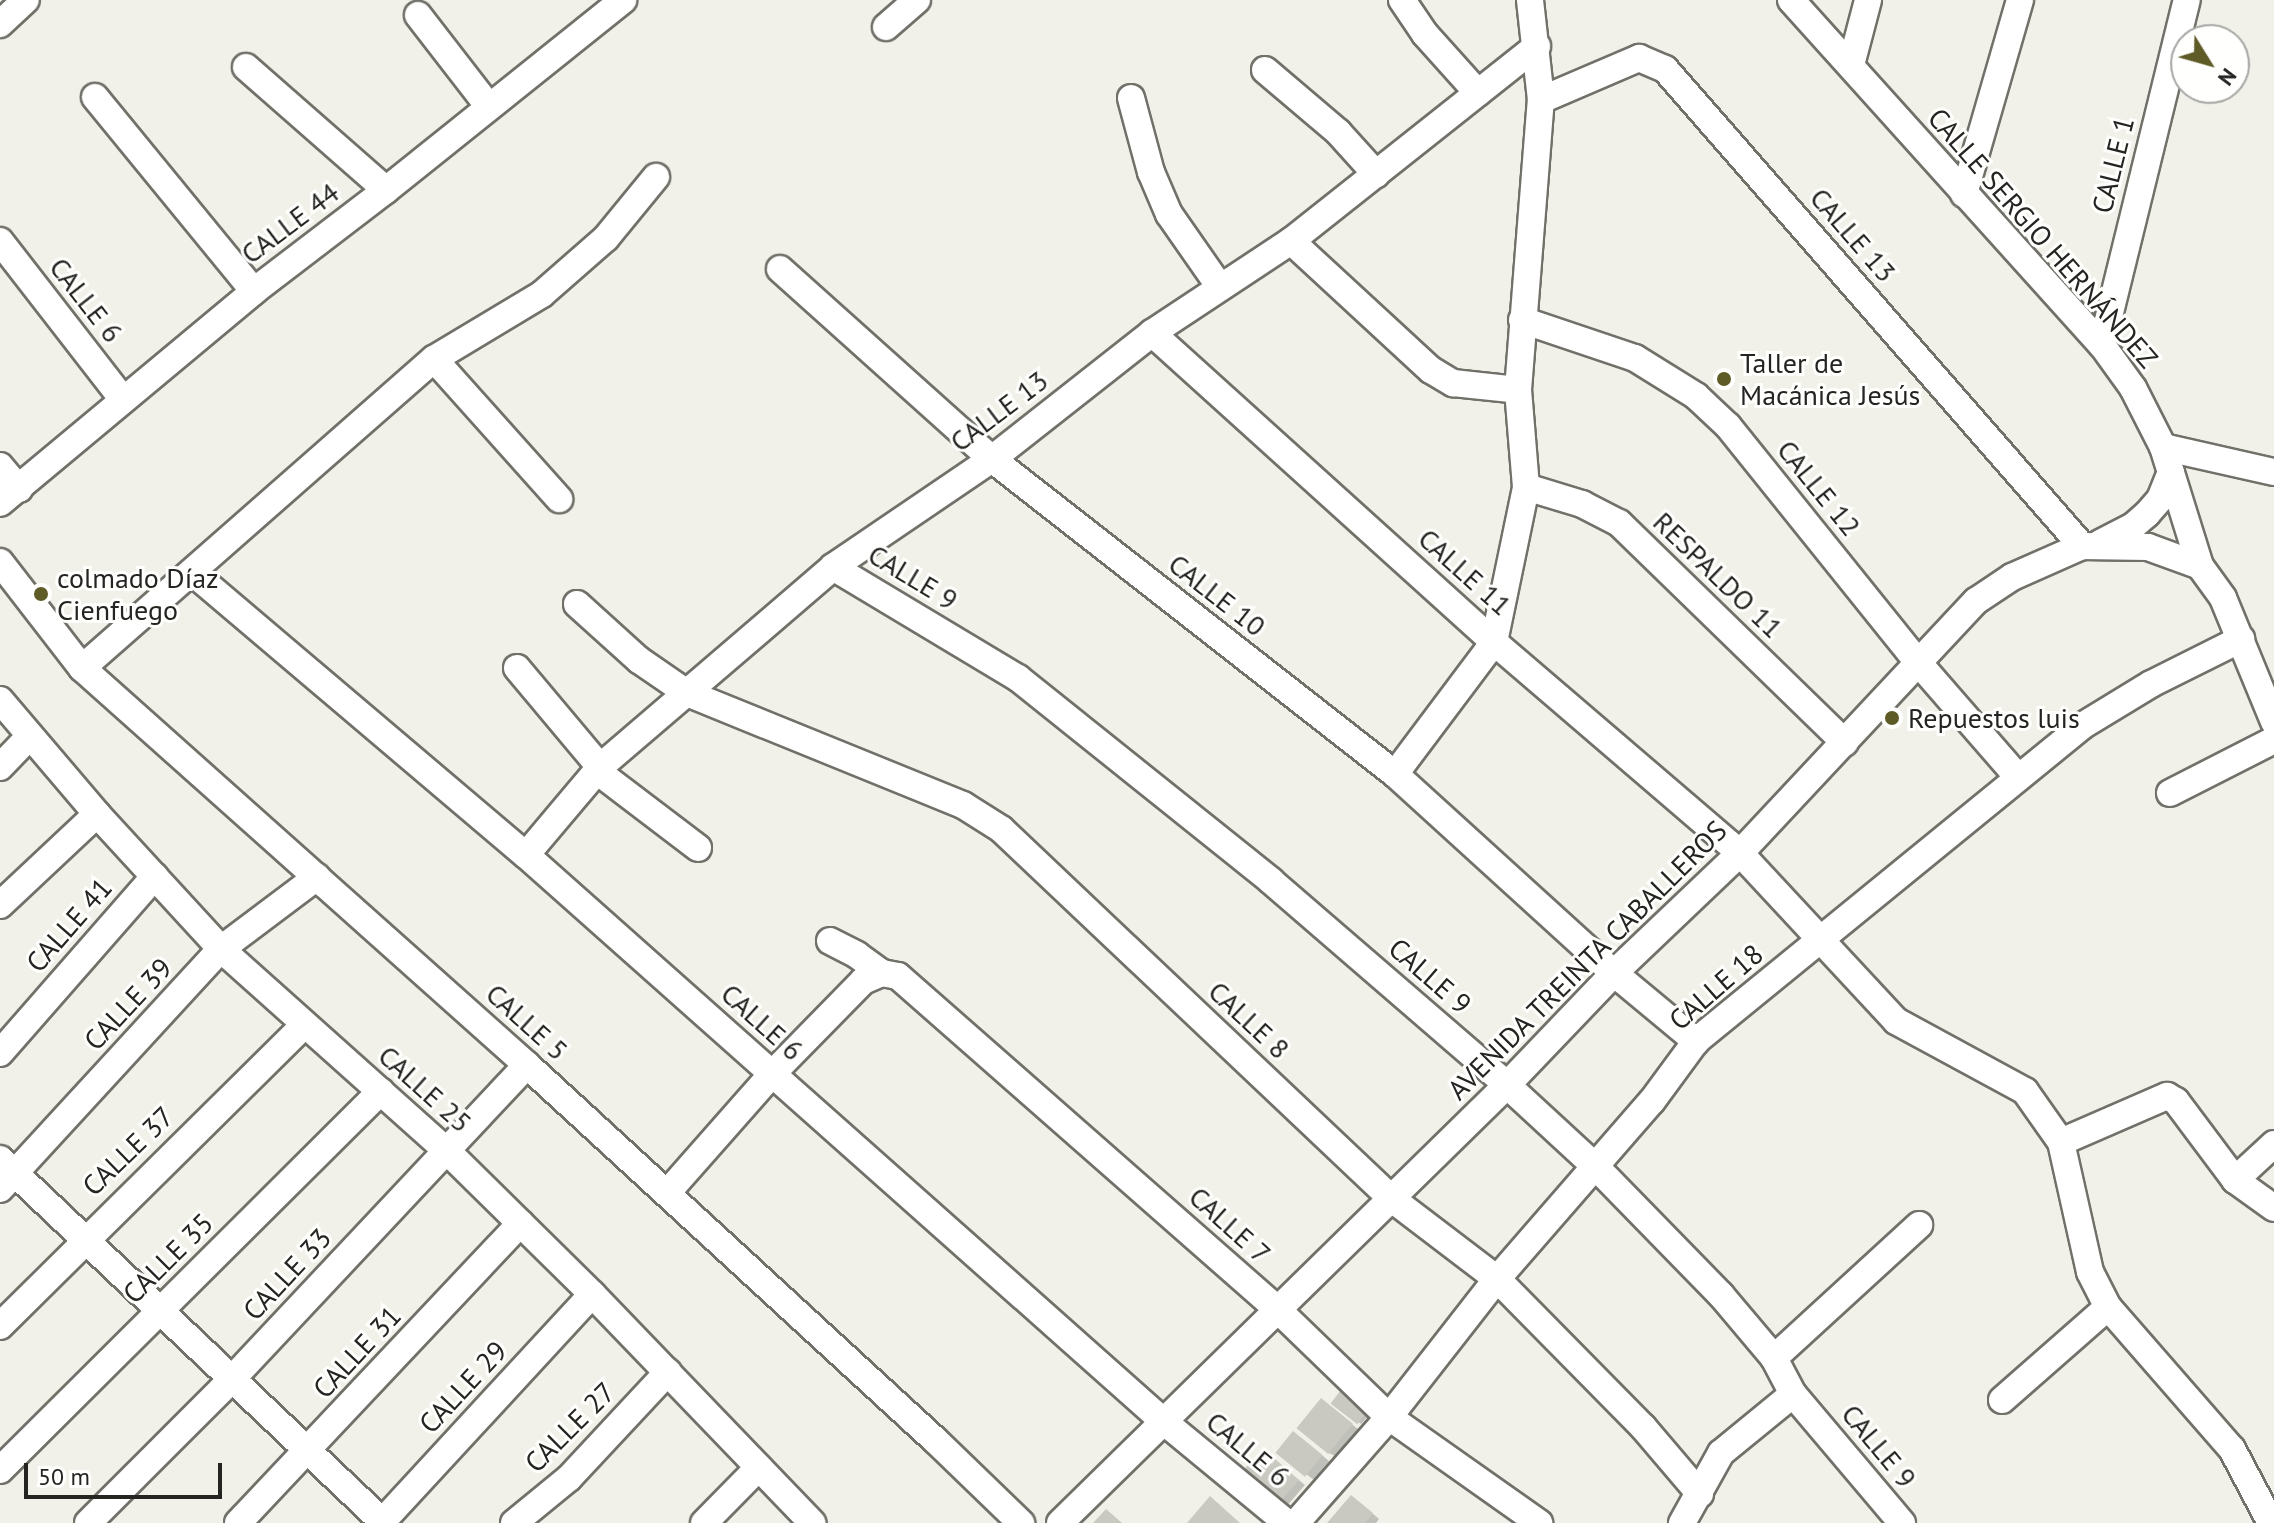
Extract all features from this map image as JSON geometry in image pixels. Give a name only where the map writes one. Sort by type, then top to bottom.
[{"type":"street","points":[[0,24],[26,0]]},
{"type":"street","name":"CALLE 44","points":[[9,496],[122,398],[254,291],[386,190],[623,0]]},
{"type":"street","points":[[886,27],[917,0]]},
{"type":"street","points":[[1402,0],[1425,34],[1478,93]]},
{"type":"street","points":[[1395,774],[1494,642],[1526,487],[1518,390],[1541,100],[1530,0]]},
{"type":"street","name":"CALLE SERGIO HERNÁNDEZ","points":[[1791,0],[2102,345],[2133,388],[2163,447],[2200,566],[2213,579],[2274,722]]},
{"type":"street","points":[[1851,65],[1868,0]]},
{"type":"street","points":[[1964,194],[2020,0]]},
{"type":"street","name":"CALLE 1","points":[[2102,345],[2187,0]]},
{"type":"street","points":[[418,15],[489,107]]},
{"type":"street","name":"CALLE 13","points":[[526,855],[599,769],[833,567],[992,459],[1152,333],[1291,241],[1537,46]]},
{"type":"street","name":"CALLE 13","points":[[1541,100],[1639,58],[1665,69],[2090,545]]},
{"type":"street","points":[[246,67],[386,190]]},
{"type":"street","points":[[1265,70],[1338,132],[1376,174]]},
{"type":"street","points":[[95,97],[254,291]]},
{"type":"street","points":[[1131,98],[1151,172],[1169,214],[1220,287]]},
{"type":"street","points":[[82,668],[434,359],[542,294],[606,238],[656,177]]},
{"type":"street","name":"CALLE 6","points":[[0,241],[122,398]]},
{"type":"street","points":[[1291,241],[1431,370],[1453,383],[1518,390]]},
{"type":"street","name":"CALLE 10","points":[[780,269],[992,459],[1395,774],[1614,973],[1696,1041]]},
{"type":"street","name":"CALLE 12","points":[[1522,320],[1635,358],[1696,396],[1728,426],[1917,661],[2017,776]]},
{"type":"street","name":"CALLE 11","points":[[1152,333],[1494,642],[1740,853],[1817,940],[1896,1021],[2025,1091],[2061,1142]]},
{"type":"street","points":[[434,359],[559,499]]},
{"type":"street","points":[[2163,447],[2274,472]]},
{"type":"street","points":[[0,466],[9,496]]},
{"type":"street","points":[[2090,545],[2132,527],[2147,514],[2160,499],[2171,472]]},
{"type":"street","name":"RESPALDO 11","points":[[1526,487],[1582,504],[1619,523],[1845,743]]},
{"type":"street","name":"AVENIDA TREINTA CABALLEROS","points":[[1060,1523],[1507,1085],[1614,973],[1740,853],[1845,743],[1917,661],[1993,589],[2090,545],[2148,547],[2200,566]]},
{"type":"street","name":"CALLE 5","points":[[0,562],[82,668],[527,1065],[1021,1523]]},
{"type":"street","name":"CALLE 9","points":[[833,567],[1018,678],[1271,881],[1507,1085],[1596,1167],[1721,1295],[1774,1358],[1793,1394],[1902,1523]]},
{"type":"street","name":"CALLE 6","points":[[192,572],[526,855],[1162,1420],[1287,1523]]},
{"type":"street","name":"CALLE 8","points":[[577,604],[639,660],[687,693],[963,805],[983,817],[1392,1199],[1497,1279],[1643,1427],[1700,1494]]},
{"type":"street","name":"CALLE 18","points":[[1296,1523],[1389,1417],[1497,1279],[1652,1101],[1696,1041],[2082,726],[2151,684],[2241,639]]},
{"type":"street","points":[[517,668],[599,769],[698,848]]},
{"type":"street","name":"CALLE 25","points":[[0,700],[97,814],[221,949],[447,1151],[592,1294],[812,1523]]},
{"type":"street","points":[[0,767],[29,737]]},
{"type":"street","points":[[2170,793],[2274,740]]},
{"type":"street","points":[[0,905],[97,814]]},
{"type":"street","name":"CALLE 41","points":[[0,1053],[155,876]]},
{"type":"street","name":"CALLE 39","points":[[5,1174],[221,949],[317,877]]},
{"type":"street","name":"CALLE 7","points":[[830,941],[882,973],[905,979],[1277,1309],[1389,1417],[1539,1523]]},
{"type":"street","points":[[667,1193],[772,1074],[863,981],[882,973]]},
{"type":"street","name":"CALLE 37","points":[[0,1326],[84,1239],[304,1025]]},
{"type":"street","name":"CALLE 33","points":[[88,1523],[232,1379],[527,1065]]},
{"type":"street","name":"CALLE 35","points":[[0,1470],[381,1091]]},
{"type":"street","points":[[2271,1523],[2232,1449],[2108,1307],[2090,1272],[2061,1142],[2167,1096],[2176,1101],[2235,1180],[2274,1208]]},
{"type":"street","points":[[2235,1180],[2274,1144]]},
{"type":"street","points":[[5,1174],[84,1239],[383,1523]]},
{"type":"street","name":"CALLE 31","points":[[238,1523],[310,1451],[521,1223]]},
{"type":"street","points":[[1774,1358],[1919,1225]]},
{"type":"street","name":"CALLE 29","points":[[383,1523],[592,1294]]},
{"type":"street","points":[[2002,1400],[2108,1307]]},
{"type":"street","name":"CALLE 27","points":[[514,1523],[569,1478],[668,1372]]},
{"type":"street","points":[[1682,1523],[1721,1453],[1793,1394]]},
{"type":"street","points":[[704,1523],[759,1467]]},
{"type":"building","points":[[1341,1390],[1368,1411],[1357,1424],[1331,1403]]},
{"type":"building","points":[[1321,1398],[1353,1424],[1328,1454],[1296,1428]]},
{"type":"building","points":[[1293,1431],[1323,1455],[1305,1477],[1275,1453]]},
{"type":"building","points":[[1274,1458],[1299,1480],[1278,1504],[1241,1473],[1253,1459],[1265,1468]]},
{"type":"building","points":[[1351,1495],[1373,1513],[1365,1523],[1327,1523]]},
{"type":"building","points":[[1210,1496],[1240,1523],[1187,1523]]},
{"type":"building","points":[[1106,1509],[1122,1523],[1093,1523]]},
{"type":"place","name":"Taller de Macánica Jesús","points":[[1724,379]]},
{"type":"place","name":"colmado Díaz Cienfuego","points":[[41,594]]},
{"type":"place","name":"Repuestos luis","points":[[1892,718]]}]
